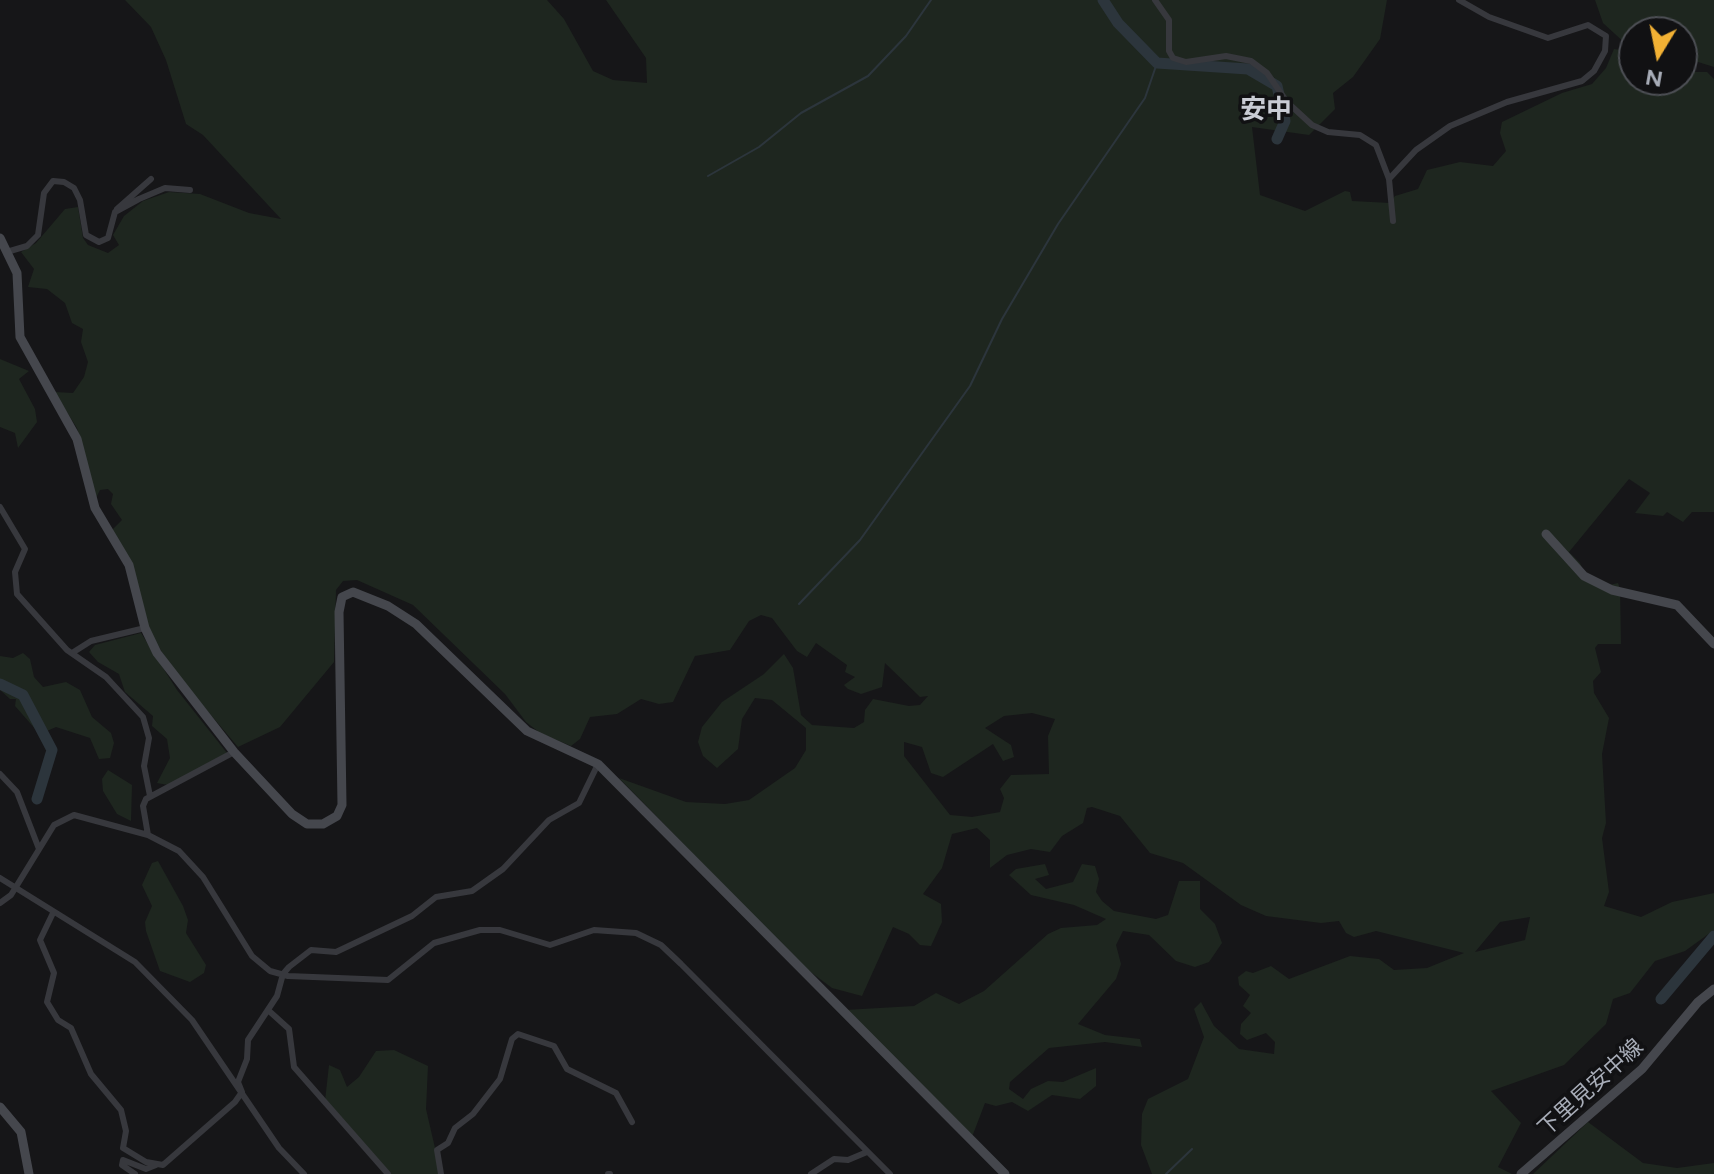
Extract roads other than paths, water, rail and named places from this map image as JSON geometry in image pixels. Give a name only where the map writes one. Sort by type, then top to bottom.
[{"type":"street","points":[[1155,0],[1169,20],[1169,51],[1173,58],[1186,62],[1226,56],[1260,66],[1287,102],[1312,125],[1328,132],[1360,135],[1376,145],[1389,179],[1393,221]]},
{"type":"street","points":[[1389,179],[1416,150],[1450,126],[1497,106],[1582,81],[1594,71],[1605,51],[1606,36],[1588,25],[1548,38],[1489,17],[1459,0]]},
{"type":"street","points":[[10,251],[27,246],[38,235],[44,193],[53,181],[64,182],[74,188],[80,200],[86,235],[92,241],[105,242],[115,212],[151,179]]},
{"type":"street","points":[[115,212],[158,190],[190,190]]},
{"type":"street","points":[[0,238],[10,251],[17,273],[20,337],[77,439],[95,508],[129,565],[145,628],[157,653],[234,752],[299,820],[315,825],[337,816],[343,798],[339,612],[342,597],[353,592],[388,606],[416,624],[527,731],[598,764],[1005,1174]]},
{"type":"street","points":[[0,507],[25,549],[14,578],[17,594],[72,653],[106,677],[143,717],[149,738],[144,766],[150,796]]},
{"type":"street","points":[[1546,534],[1584,576],[1612,590],[1677,605],[1714,644]]},
{"type":"street","points":[[72,653],[91,641],[145,628]]},
{"type":"street","points":[[148,835],[143,806],[150,796],[234,752]]},
{"type":"street","points":[[242,1092],[238,1082],[247,1059],[248,1040],[277,996],[283,974],[311,950],[336,952],[412,916],[436,897],[472,891],[503,869],[549,820],[579,803],[598,764]]},
{"type":"street","points":[[0,774],[17,792],[39,849]]},
{"type":"street","points":[[0,903],[15,888],[58,821],[74,815],[148,835],[187,857],[252,956],[270,971],[283,974],[388,980],[434,943],[480,930],[500,930],[550,945],[594,930],[636,933],[661,945],[890,1174]]},
{"type":"street","points":[[0,878],[135,962],[192,1020],[279,1148],[304,1174]]},
{"type":"street","points":[[53,913],[40,940],[54,973],[47,1002],[58,1020],[71,1028],[86,1056],[91,1074],[121,1110],[126,1131],[123,1148],[156,1165]]},
{"type":"street","name":"下里見安中線","points":[[1521,1174],[1642,1069],[1714,989]]},
{"type":"street","points":[[268,1010],[289,1029],[294,1067],[343,1128],[388,1174]]},
{"type":"street","points":[[441,1174],[437,1150],[448,1143],[455,1128],[473,1114],[500,1079],[512,1039],[518,1034],[554,1046],[567,1069],[616,1093],[632,1122]]},
{"type":"street","points":[[135,1174],[122,1165],[123,1160],[146,1169],[167,1162],[215,1121],[242,1092]]},
{"type":"street","points":[[0,1107],[21,1132],[27,1173]]},
{"type":"street","points":[[811,1174],[834,1159],[848,1160],[867,1152]]},
{"type":"waterway","points":[[708,176],[759,147],[801,113],[868,76],[906,36],[931,0]]},
{"type":"waterway","points":[[1103,0],[1118,23],[1157,63],[1248,69],[1277,86],[1285,121],[1277,139]]},
{"type":"waterway","points":[[799,604],[860,540],[970,386],[1002,319],[1058,224],[1145,98],[1157,63]]},
{"type":"waterway","points":[[0,684],[23,695],[52,750],[37,799]]},
{"type":"waterway","points":[[1661,999],[1714,936]]},
{"type":"waterway","points":[[1166,1174],[1192,1149]]},
{"type":"district","name":"安中","points":[[1266,110]]}]
